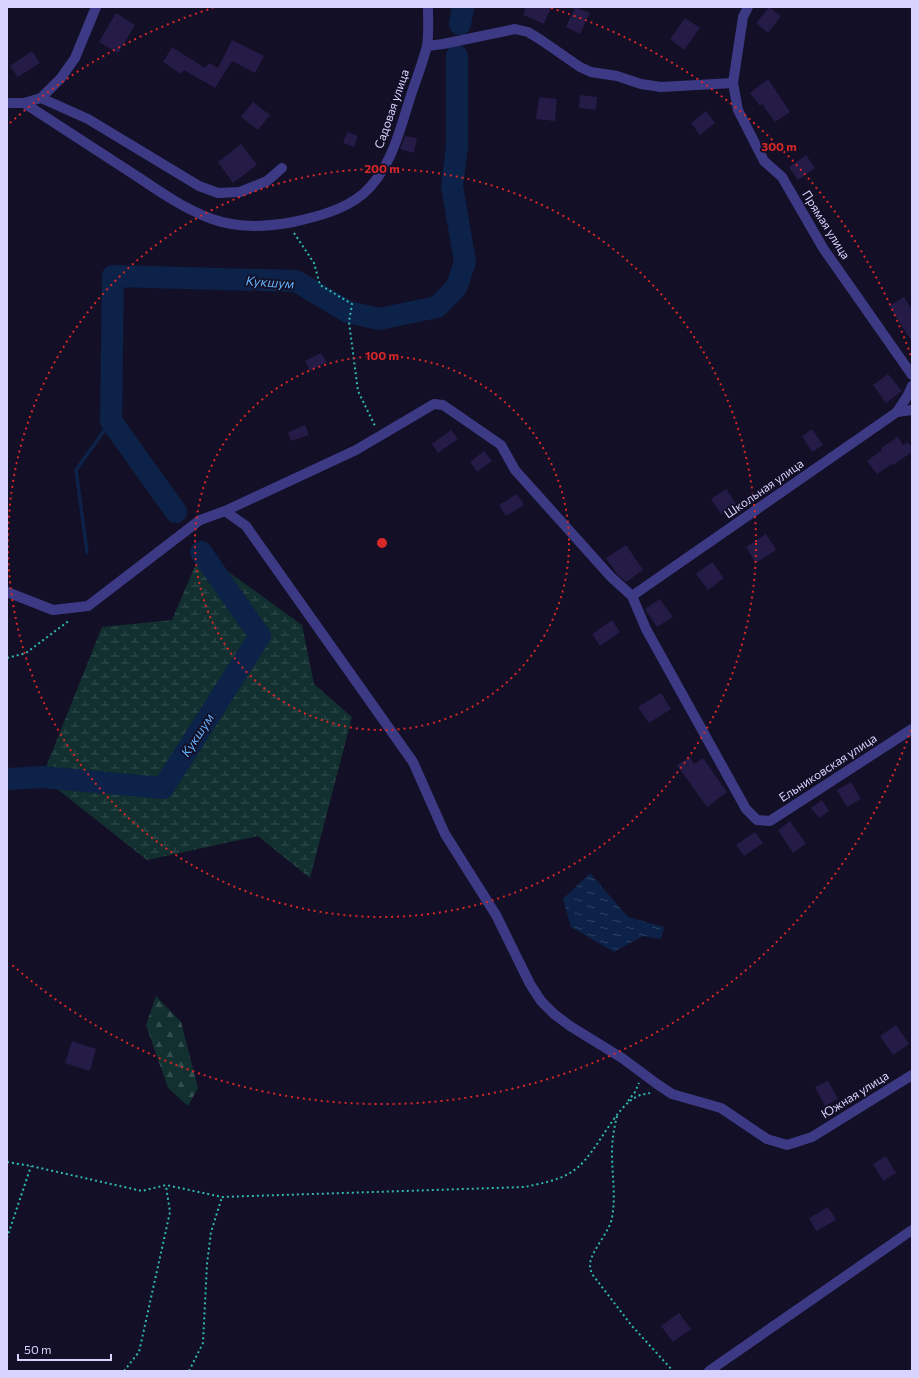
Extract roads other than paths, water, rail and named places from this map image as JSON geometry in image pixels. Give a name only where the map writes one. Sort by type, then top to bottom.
[{"type":"street","points":[[7,103],[24,103],[41,98],[61,78],[75,58],[96,7]]},
{"type":"street","name":"Садовая улица","points":[[24,103],[100,153],[192,210],[212,219],[231,224],[255,225],[287,223],[307,219],[340,208],[362,195],[375,182],[384,168],[394,146],[427,46],[428,7]]},
{"type":"street","points":[[427,46],[515,29],[528,32],[580,67],[592,72],[617,76],[641,84],[661,87],[733,83],[743,17],[748,7]]},
{"type":"street","name":"Прямая улица","points":[[733,83],[738,110],[764,161],[782,177],[823,248],[912,375]]},
{"type":"street","points":[[41,98],[88,119],[199,186],[218,193],[240,192],[267,181],[282,168]]},
{"type":"street","points":[[897,412],[912,386]]},
{"type":"street","points":[[7,592],[53,610],[88,606],[200,520],[225,511],[356,450],[434,404],[443,405],[493,438],[501,446],[515,470],[611,577],[632,596]]},
{"type":"street","name":"Школьная улица","points":[[632,596],[897,412],[912,410]]},
{"type":"street","name":"Южная улица","points":[[225,511],[246,526],[413,762],[445,834],[496,915],[530,984],[541,1001],[554,1014],[570,1026],[622,1058],[672,1094],[721,1108],[767,1139],[787,1145],[812,1137],[912,1075]]},
{"type":"street","name":"Ельниковская улица","points":[[632,596],[646,629],[746,809],[757,820],[770,821],[912,729]]},
{"type":"street","points":[[709,1371],[912,1230]]},
{"type":"water","points":[[590,873],[628,917],[664,927],[661,939],[643,936],[614,952],[571,927],[563,899]]},
{"type":"waterway","name":"Кукшум","points":[[460,24],[463,7]]},
{"type":"waterway","name":"Кукшум","points":[[176,512],[111,421],[113,276],[296,281],[348,312],[379,319],[437,307],[456,288],[465,262],[452,186],[457,147],[457,56]]},
{"type":"waterway","points":[[87,552],[76,470],[111,421]]},
{"type":"waterway","name":"Кукшум","points":[[7,779],[42,777],[163,788],[260,636],[201,552]]}]
